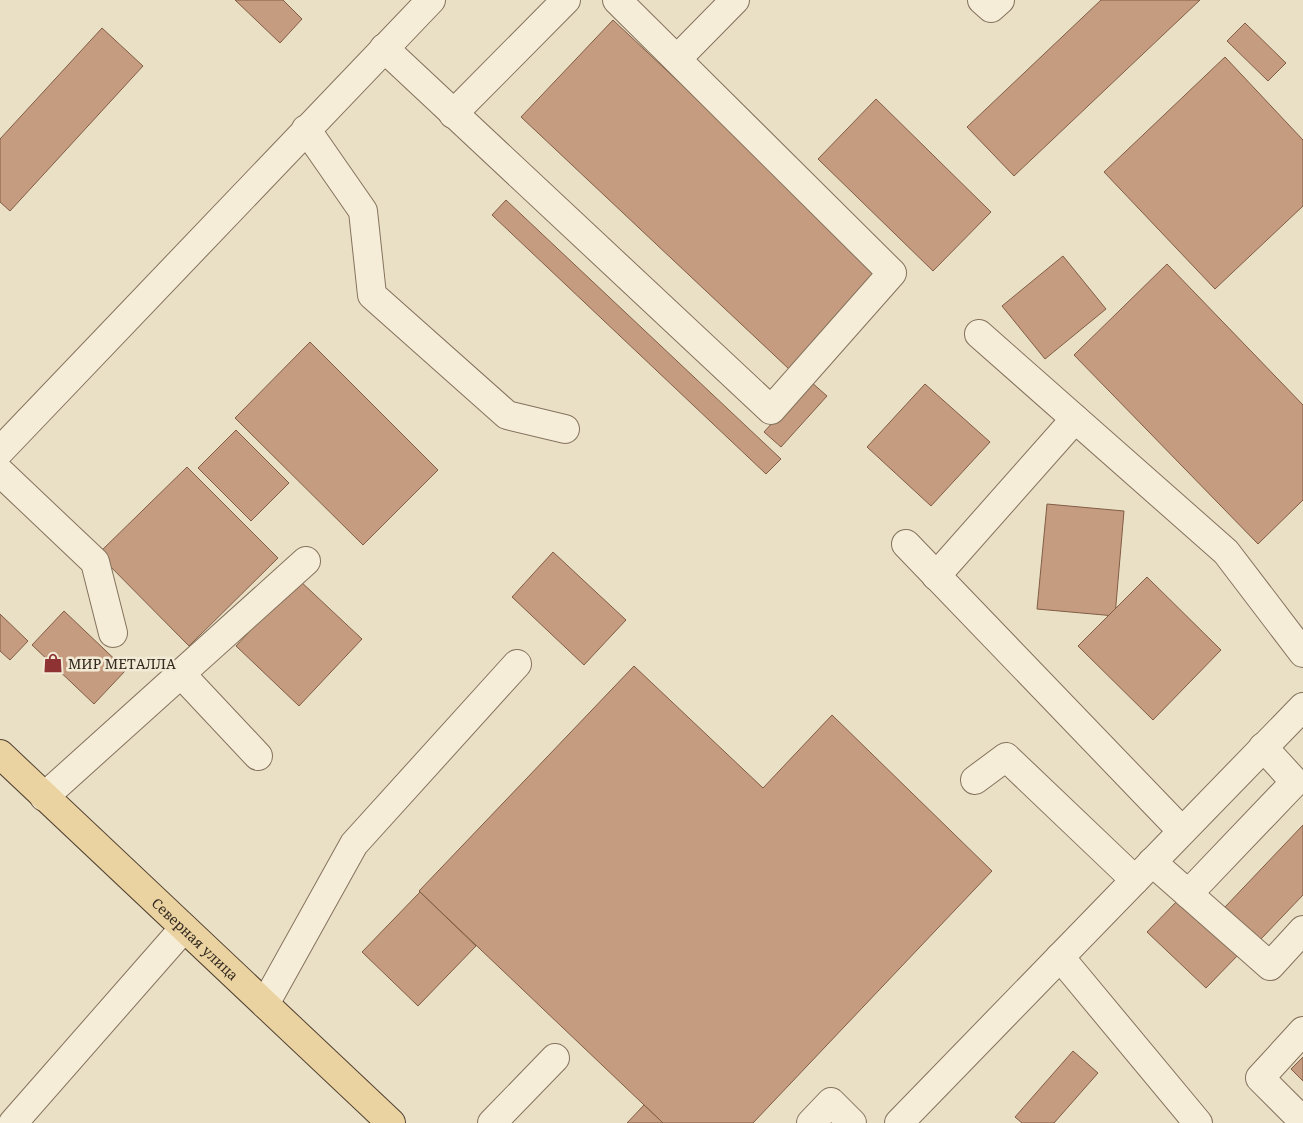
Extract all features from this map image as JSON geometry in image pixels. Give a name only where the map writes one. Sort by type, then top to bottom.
[{"type":"main road","name":"Северная улица","points":[[0,754],[391,1123]]},
{"type":"lane","points":[[0,451],[431,0]]},
{"type":"lane","points":[[453,114],[566,0]]},
{"type":"lane","points":[[384,48],[771,410],[892,272],[617,0]]},
{"type":"lane","points":[[677,59],[736,0]]},
{"type":"lane","points":[[982,0],[991,8],[1000,0]]},
{"type":"lane","points":[[306,129],[363,211],[372,295],[507,414],[565,430]]},
{"type":"lane","points":[[979,334],[1226,552],[1303,653]]},
{"type":"lane","points":[[936,576],[1075,419]]},
{"type":"lane","points":[[0,472],[94,562],[113,633]]},
{"type":"lane","points":[[906,544],[1182,831]]},
{"type":"lane","points":[[44,797],[306,561]]},
{"type":"lane","points":[[265,1004],[354,844],[517,664]]},
{"type":"lane","points":[[181,674],[258,756]]},
{"type":"lane","points":[[899,1123],[1303,707]]},
{"type":"lane","points":[[1188,894],[1295,782],[1263,748]]},
{"type":"lane","points":[[974,780],[1006,757],[1143,871],[1188,894],[1270,966],[1303,930]]},
{"type":"lane","points":[[13,1123],[184,928]]},
{"type":"lane","points":[[1060,958],[1198,1123]]},
{"type":"lane","points":[[1303,1031],[1260,1078],[1303,1121]]},
{"type":"lane","points":[[492,1123],[555,1058]]},
{"type":"lane","points":[[811,1123],[831,1102],[852,1123]]},
{"type":"building","points":[[235,0],[283,0],[302,19],[280,43]]},
{"type":"building","points":[[1101,0],[1200,0],[1014,176],[967,127]]},
{"type":"building","points":[[613,20],[882,273],[790,370],[521,117]]},
{"type":"building","points":[[1245,23],[1286,63],[1268,81],[1227,41]]},
{"type":"building","points":[[102,28],[143,66],[10,211],[0,202],[0,139]]},
{"type":"building","points":[[1225,57],[1303,140],[1303,206],[1215,289],[1104,172]]},
{"type":"building","points":[[876,99],[991,212],[933,271],[818,159]]},
{"type":"building","points":[[506,200],[781,459],[766,474],[492,215]]},
{"type":"building","points":[[1063,256],[1106,309],[1045,359],[1002,306]]},
{"type":"building","points":[[1167,264],[1303,405],[1303,500],[1258,544],[1074,355]]},
{"type":"building","points":[[310,342],[438,470],[363,545],[235,418]]},
{"type":"building","points":[[810,381],[827,396],[781,447],[764,432]]},
{"type":"building","points":[[925,384],[990,442],[931,506],[867,447]]},
{"type":"building","points":[[236,430],[289,483],[251,521],[198,468]]},
{"type":"building","points":[[187,467],[278,558],[189,646],[98,554]]},
{"type":"building","points":[[1047,504],[1124,511],[1115,616],[1037,609]]},
{"type":"building","points":[[553,552],[626,620],[584,665],[512,597]]},
{"type":"building","points":[[1147,577],[1221,650],[1153,720],[1078,646]]},
{"type":"building","points":[[298,579],[362,639],[299,706],[236,646]]},
{"type":"building","points":[[64,611],[126,670],[94,704],[32,645]]},
{"type":"building","points":[[0,614],[28,641],[10,660],[0,651]]},
{"type":"building","points":[[634,666],[763,788],[832,715],[992,871],[753,1123],[663,1123],[419,891]]},
{"type":"building","points":[[1303,825],[1303,895],[1260,940],[1225,907]]},
{"type":"building","points":[[420,892],[476,946],[418,1006],[362,952]]},
{"type":"building","points":[[1179,899],[1239,954],[1206,988],[1147,932]]},
{"type":"building","points":[[1073,1051],[1098,1073],[1054,1123],[1022,1123],[1015,1117]]},
{"type":"building","points":[[1303,1057],[1303,1081],[1291,1069]]},
{"type":"building","points":[[644,1105],[663,1123],[627,1123]]},
{"type":"place","name":"МИР МЕТАЛЛА","points":[[53,663]]}]
